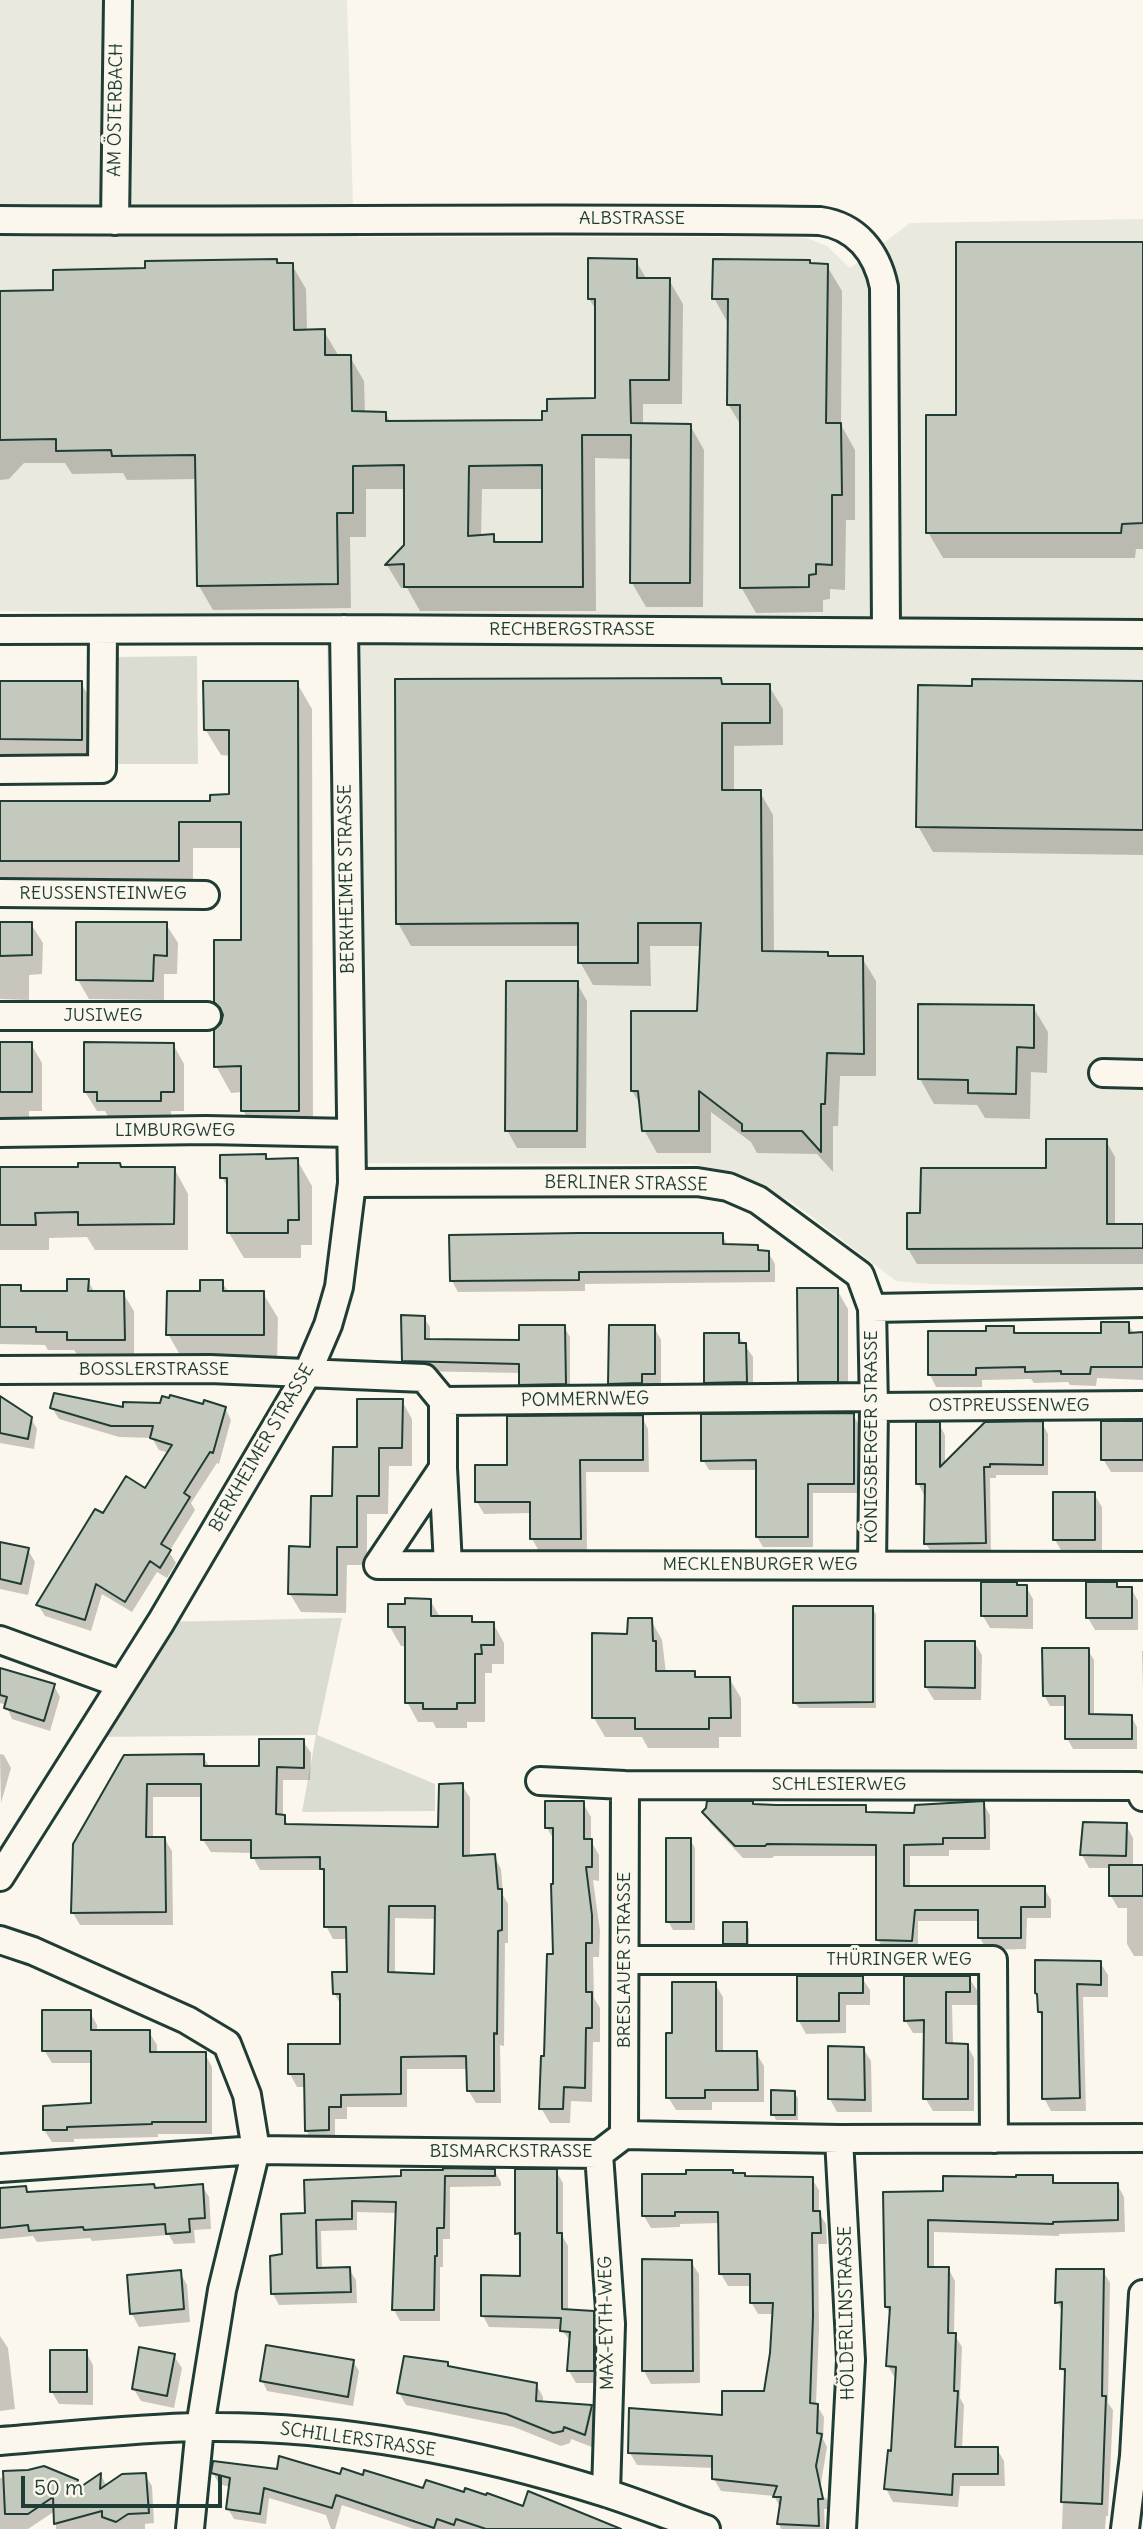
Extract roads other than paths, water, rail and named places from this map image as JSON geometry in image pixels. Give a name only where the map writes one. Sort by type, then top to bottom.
[{"type":"street","name":"AM ÖSTERBACH","points":[[115,221],[118,0]]},
{"type":"street","name":"ALBSTRASSE","points":[[0,220],[628,218],[820,221],[843,228],[854,234],[871,251],[877,261],[884,287],[886,632]]},
{"type":"street","name":"RECHBERGSTRASSE","points":[[0,629],[1143,634]]},
{"type":"street","name":"BERKHEIMER STRASSE","points":[[0,1877],[121,1684],[307,1374],[328,1325],[339,1287],[352,1183],[344,629]]},
{"type":"street","points":[[0,770],[102,769],[103,630]]},
{"type":"street","name":"REUSSENSTEINWEG","points":[[0,894],[205,895]]},
{"type":"street","name":"JUSIWEG","points":[[0,1016],[206,1016]]},
{"type":"street","points":[[1103,1073],[1143,1074]]},
{"type":"street","name":"LIMBURGWEG","points":[[0,1133],[206,1130],[351,1133]]},
{"type":"street","name":"BERLINER STRASSE","points":[[352,1183],[697,1182],[728,1187],[758,1200],[860,1275],[872,1308]]},
{"type":"street","points":[[872,1308],[1143,1303]]},
{"type":"street","name":"KÖNIGSBERGER STRASSE","points":[[872,1308],[872,1565]]},
{"type":"street","name":"BOSSLERSTRASSE","points":[[0,1370],[210,1369],[307,1374]]},
{"type":"street","points":[[307,1374],[424,1378],[443,1401],[448,1565]]},
{"type":"street","name":"POMMERNWEG","points":[[443,1401],[874,1402]]},
{"type":"street","name":"OSTPREUSSENWEG","points":[[874,1402],[1143,1405]]},
{"type":"street","name":"MECKLENBURGER WEG","points":[[443,1468],[378,1565],[1143,1566]]},
{"type":"street","points":[[0,1640],[121,1684]]},
{"type":"street","name":"SCHLESIERWEG","points":[[540,1781],[625,1785],[1141,1792]]},
{"type":"street","name":"BRESLAUER STRASSE","points":[[624,2135],[625,1785]]},
{"type":"street","points":[[0,1940],[33,1951],[187,2020],[228,2044],[247,2095],[256,2150],[222,2290],[200,2427],[190,2529]]},
{"type":"street","name":"THÜRINGER WEG","points":[[625,1960],[993,1959],[994,2139]]},
{"type":"street","points":[[624,2135],[839,2139],[1143,2138]]},
{"type":"street","name":"BISMARCKSTRASSE","points":[[0,2168],[256,2150],[599,2154],[624,2135]]},
{"type":"street","name":"HÖLDERLINSTRASSE","points":[[839,2139],[851,2360],[842,2529]]},
{"type":"street","name":"MAX-EYTH-WEG","points":[[599,2154],[611,2324],[606,2493]]},
{"type":"street","points":[[1125,2529],[1134,2456],[1143,2294]]},
{"type":"street","name":"SCHILLERSTRASSE","points":[[0,2441],[200,2427],[294,2430],[411,2444],[606,2493],[706,2529]]}]
